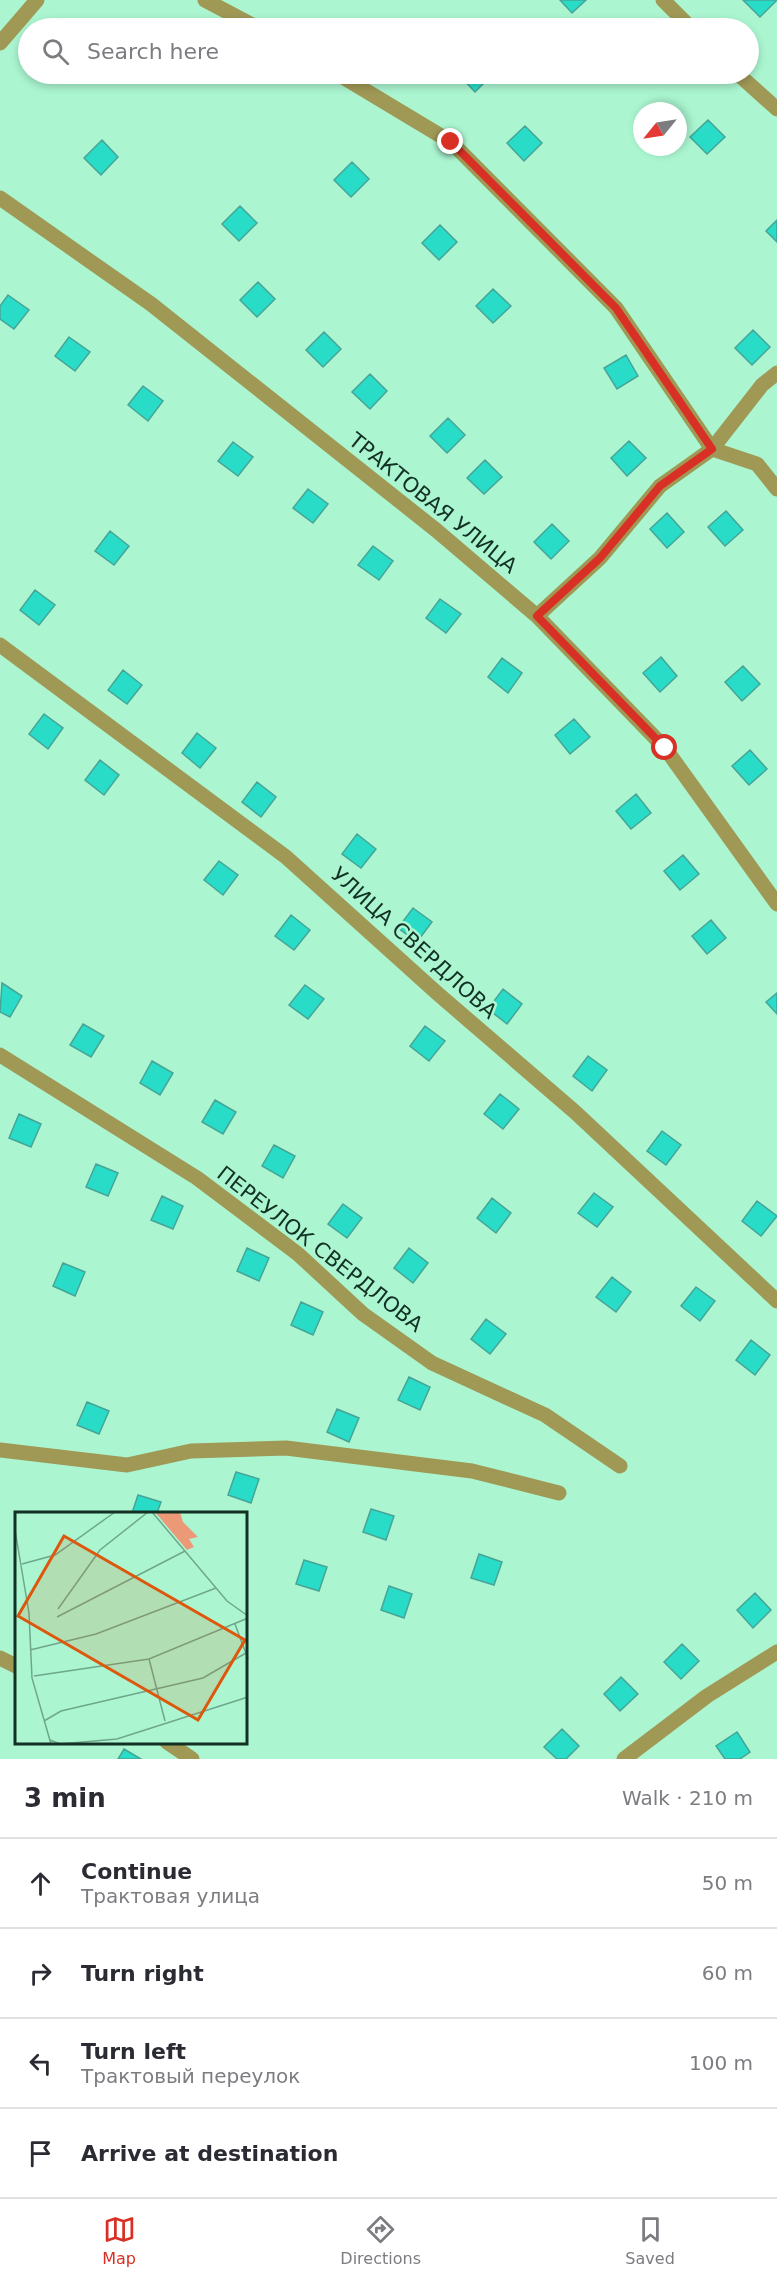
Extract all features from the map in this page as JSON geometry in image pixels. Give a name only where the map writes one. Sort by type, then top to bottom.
[{"type":"street","points":[[21,18],[36,0]]},
{"type":"street","points":[[205,0],[239,18]]},
{"type":"street","points":[[663,0],[682,18]]},
{"type":"street","points":[[0,43],[18,22]]},
{"type":"street","points":[[355,84],[451,142],[460,150],[616,308],[712,449],[757,464],[777,489]]},
{"type":"street","points":[[749,84],[777,109]]},
{"type":"street","name":"ТРАКТОВАЯ УЛИЦА","points":[[0,198],[151,304],[436,531],[537,616],[665,748],[777,904]]},
{"type":"street","points":[[537,616],[600,558],[660,486],[712,449],[762,385],[777,372]]},
{"type":"street","name":"УЛИЦА СВЕРДЛОВА","points":[[0,645],[286,857],[437,993],[575,1112],[777,1301]]},
{"type":"street","name":"ПЕРЕУЛОК СВЕРДЛОВА","points":[[0,1056],[196,1178],[298,1254],[363,1314],[432,1363],[545,1414],[620,1466]]},
{"type":"street","points":[[0,1450],[127,1466],[191,1451],[286,1448],[472,1471],[559,1493]]},
{"type":"street","points":[[624,1759],[707,1696],[777,1652]]},
{"type":"street","points":[[0,1658],[15,1666]]},
{"type":"street","points":[[169,1744],[192,1759]]},
{"type":"building","points":[[560,0],[586,0],[572,13]]},
{"type":"building","points":[[743,0],[777,0],[760,17]]},
{"type":"building","points":[[467,84],[483,84],[475,92]]},
{"type":"building","points":[[708,120],[725,137],[707,154],[690,137]]},
{"type":"building","points":[[525,126],[542,143],[524,161],[507,143]]},
{"type":"building","points":[[102,140],[118,157],[101,175],[84,158]]},
{"type":"building","points":[[352,162],[369,179],[351,197],[334,180]]},
{"type":"building","points":[[240,206],[257,223],[239,241],[222,224]]},
{"type":"building","points":[[777,220],[777,242],[766,231]]},
{"type":"building","points":[[440,225],[457,242],[439,260],[422,243]]},
{"type":"building","points":[[258,282],[275,299],[257,317],[240,300]]},
{"type":"building","points":[[493,289],[511,306],[493,323],[476,306]]},
{"type":"building","points":[[8,295],[29,310],[14,329],[0,319],[0,306]]},
{"type":"building","points":[[753,330],[770,347],[752,365],[735,348]]},
{"type":"building","points":[[324,332],[341,349],[323,367],[306,350]]},
{"type":"building","points":[[69,337],[90,352],[75,371],[55,356]]},
{"type":"building","points":[[626,355],[638,376],[617,389],[604,368]]},
{"type":"building","points":[[370,374],[387,391],[370,409],[352,392]]},
{"type":"building","points":[[143,386],[163,401],[148,421],[128,405]]},
{"type":"building","points":[[448,418],[465,435],[447,453],[430,436]]},
{"type":"building","points":[[629,441],[646,458],[627,476],[611,458]]},
{"type":"building","points":[[233,442],[253,457],[238,476],[218,461]]},
{"type":"building","points":[[485,460],[502,477],[484,494],[467,478]]},
{"type":"building","points":[[308,489],[328,504],[313,523],[293,508]]},
{"type":"building","points":[[726,511],[743,530],[725,546],[708,527]]},
{"type":"building","points":[[667,513],[684,532],[667,548],[650,529]]},
{"type":"building","points":[[552,524],[569,541],[551,559],[534,542]]},
{"type":"building","points":[[110,531],[129,546],[114,565],[95,551]]},
{"type":"building","points":[[373,546],[393,561],[379,580],[358,565]]},
{"type":"building","points":[[35,590],[55,605],[39,625],[20,610]]},
{"type":"building","points":[[440,599],[461,614],[446,633],[426,618]]},
{"type":"building","points":[[661,657],[677,676],[660,692],[643,673]]},
{"type":"building","points":[[502,658],[522,673],[508,693],[488,677]]},
{"type":"building","points":[[743,666],[760,684],[742,701],[725,682]]},
{"type":"building","points":[[123,670],[142,685],[127,704],[108,690]]},
{"type":"building","points":[[44,714],[63,728],[48,749],[29,734]]},
{"type":"building","points":[[574,719],[590,737],[570,754],[555,735]]},
{"type":"building","points":[[197,733],[216,748],[200,768],[182,753]]},
{"type":"building","points":[[750,750],[767,769],[749,785],[732,766]]},
{"type":"building","points":[[100,760],[119,775],[104,795],[85,780]]},
{"type":"building","points":[[257,782],[276,797],[261,817],[242,802]]},
{"type":"building","points":[[636,794],[651,813],[631,829],[616,811]]},
{"type":"building","points":[[357,834],[376,849],[361,868],[342,854]]},
{"type":"building","points":[[683,855],[699,874],[680,890],[664,871]]},
{"type":"building","points":[[219,861],[238,875],[223,895],[204,880]]},
{"type":"building","points":[[413,908],[432,922],[417,942],[398,928]]},
{"type":"building","points":[[291,915],[310,930],[294,950],[275,936]]},
{"type":"building","points":[[711,920],[726,938],[707,954],[692,936]]},
{"type":"building","points":[[2,983],[22,996],[10,1017],[0,1012]]},
{"type":"building","points":[[305,985],[324,999],[308,1019],[289,1005]]},
{"type":"building","points":[[503,989],[522,1004],[507,1024],[488,1009]]},
{"type":"building","points":[[777,993],[777,1014],[766,1002]]},
{"type":"building","points":[[83,1024],[104,1036],[91,1057],[70,1045]]},
{"type":"building","points":[[425,1026],[445,1041],[429,1061],[410,1046]]},
{"type":"building","points":[[588,1056],[607,1070],[592,1091],[573,1076]]},
{"type":"building","points":[[152,1061],[173,1073],[160,1095],[140,1083]]},
{"type":"building","points":[[500,1094],[519,1109],[503,1129],[484,1114]]},
{"type":"building","points":[[215,1100],[236,1112],[223,1134],[202,1122]]},
{"type":"building","points":[[19,1114],[41,1124],[31,1147],[9,1138]]},
{"type":"building","points":[[662,1131],[681,1145],[666,1165],[647,1151]]},
{"type":"building","points":[[274,1145],[295,1156],[283,1178],[262,1166]]},
{"type":"building","points":[[96,1164],[118,1173],[108,1196],[86,1187]]},
{"type":"building","points":[[594,1193],[613,1207],[597,1227],[578,1213]]},
{"type":"building","points":[[162,1196],[183,1206],[173,1229],[151,1220]]},
{"type":"building","points":[[492,1198],[511,1213],[496,1233],[477,1218]]},
{"type":"building","points":[[757,1201],[777,1216],[761,1236],[742,1221]]},
{"type":"building","points":[[343,1204],[362,1218],[347,1238],[328,1224]]},
{"type":"building","points":[[247,1248],[269,1258],[259,1281],[237,1271]]},
{"type":"building","points":[[409,1248],[428,1263],[413,1283],[394,1268]]},
{"type":"building","points":[[63,1263],[85,1272],[75,1296],[53,1286]]},
{"type":"building","points":[[612,1277],[631,1292],[616,1312],[596,1297]]},
{"type":"building","points":[[696,1287],[715,1301],[700,1321],[681,1306]]},
{"type":"building","points":[[301,1302],[323,1312],[313,1335],[291,1325]]},
{"type":"building","points":[[486,1319],[506,1334],[490,1354],[471,1339]]},
{"type":"building","points":[[751,1340],[770,1355],[755,1375],[736,1360]]},
{"type":"building","points":[[409,1377],[430,1387],[420,1410],[398,1400]]},
{"type":"building","points":[[87,1402],[109,1411],[99,1434],[77,1425]]},
{"type":"building","points":[[337,1409],[359,1418],[349,1442],[327,1432]]},
{"type":"building","points":[[236,1472],[259,1479],[251,1503],[228,1495]]},
{"type":"building","points":[[138,1495],[161,1502],[157,1512],[132,1512]]},
{"type":"building","points":[[371,1509],[394,1516],[386,1540],[363,1532]]},
{"type":"building","points":[[479,1554],[502,1562],[494,1585],[471,1578]]},
{"type":"building","points":[[304,1560],[327,1567],[319,1591],[296,1584]]},
{"type":"building","points":[[389,1586],[412,1594],[404,1618],[381,1610]]},
{"type":"building","points":[[755,1593],[771,1610],[753,1628],[737,1610]]},
{"type":"building","points":[[682,1644],[699,1661],[681,1679],[664,1662]]},
{"type":"building","points":[[621,1677],[638,1694],[620,1711],[604,1694]]},
{"type":"building","points":[[562,1729],[579,1746],[566,1759],[557,1759],[544,1747]]},
{"type":"building","points":[[737,1732],[750,1752],[740,1759],[725,1759],[716,1746]]},
{"type":"building","points":[[124,1749],[141,1759],[118,1759]]},
{"type":"route","points":[[451,142],[616,308],[712,449],[660,486],[600,558],[537,616],[665,748]]}]
